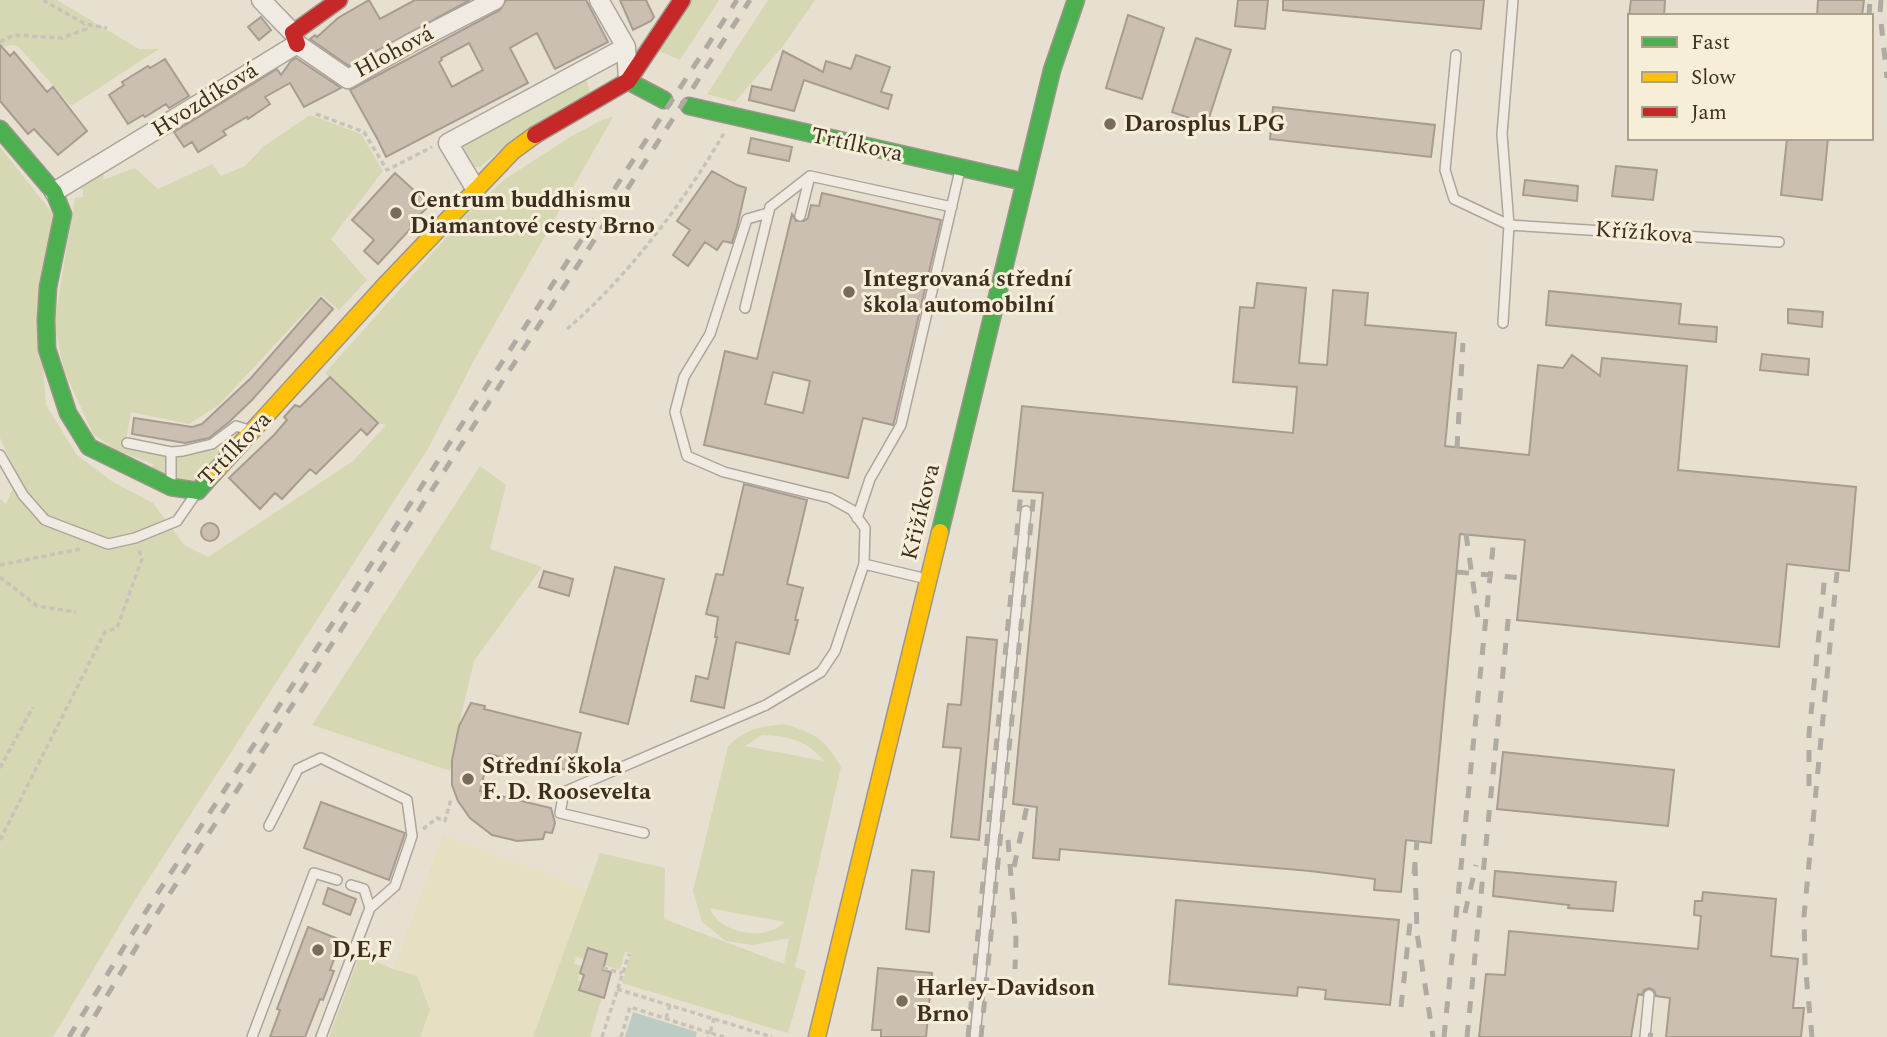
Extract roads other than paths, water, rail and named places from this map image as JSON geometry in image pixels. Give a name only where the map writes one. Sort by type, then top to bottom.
[{"type":"street","name":"Hlohová","points":[[261,0],[295,38],[348,79],[495,0]]},
{"type":"street","name":"Hvozdíková","points":[[54,192],[295,38],[339,0]]},
{"type":"street","points":[[599,0],[626,47],[628,81]]},
{"type":"street","points":[[628,81],[682,0]]},
{"type":"street","name":"Křižíkova","points":[[817,1037],[1052,70],[1076,0]]},
{"type":"street","points":[[475,188],[447,143],[626,47]]},
{"type":"street","points":[[628,81],[664,100]]},
{"type":"street","name":"Trtílkova","points":[[0,130],[54,192],[63,214],[48,287],[47,349],[68,413],[89,447],[171,487],[198,491],[475,188],[513,151],[538,133],[628,81]]},
{"type":"street","name":"Trtílkova","points":[[689,106],[1025,182]]},
{"type":"lane","points":[[1503,323],[1509,225],[1502,134],[1513,0]]},
{"type":"lane","name":"Křížíkova","points":[[1456,55],[1445,170],[1454,199],[1509,225],[1779,242]]},
{"type":"lane","points":[[857,517],[870,479],[901,425],[961,168]]},
{"type":"lane","points":[[745,307],[769,206],[810,176],[952,207]]},
{"type":"lane","points":[[800,216],[810,176]]},
{"type":"lane","points":[[644,833],[561,813],[564,792],[766,705],[821,672],[835,652],[864,564],[865,528],[852,510],[830,498],[724,472],[687,456],[675,412],[684,377],[710,334],[747,219],[768,213]]},
{"type":"lane","points":[[127,443],[171,452],[212,444],[236,426],[253,431]]},
{"type":"lane","points":[[171,452],[171,487]]},
{"type":"lane","points":[[0,454],[23,495],[45,520],[108,544],[135,538],[177,521],[198,491]]},
{"type":"lane","points":[[975,1037],[1026,511]]},
{"type":"lane","points":[[864,564],[929,579]]},
{"type":"lane","points":[[269,826],[298,769],[321,758],[407,800],[412,836],[395,886],[370,908],[321,1037]]},
{"type":"lane","points":[[252,1037],[314,873],[337,880]]},
{"type":"lane","points":[[351,885],[364,889],[370,908]]},
{"type":"lane","points":[[1645,1037],[1649,995]]},
{"type":"railway","points":[[69,1037],[148,908],[737,0]]},
{"type":"railway","points":[[82,1037],[154,918],[750,0]]},
{"type":"railway","points":[[1869,14],[1870,0]]},
{"type":"railway","points":[[1881,0],[1887,78]]},
{"type":"railway","points":[[1457,448],[1463,343]]},
{"type":"railway","points":[[968,1037],[1021,491]]},
{"type":"railway","points":[[981,1037],[1034,492]]},
{"type":"railway","points":[[1466,534],[1479,625]]},
{"type":"railway","points":[[1444,1037],[1494,537]]},
{"type":"railway","points":[[1457,572],[1521,578]]},
{"type":"railway","points":[[1812,1037],[1805,963],[1804,916],[1837,572]]},
{"type":"railway","points":[[1809,786],[1809,734],[1825,574]]},
{"type":"railway","points":[[1467,1037],[1509,611]]},
{"type":"railway","points":[[1014,867],[1027,806]]},
{"type":"railway","points":[[1008,840],[1016,939],[1015,969]]},
{"type":"railway","points":[[1414,874],[1417,841]]},
{"type":"railway","points":[[1415,864],[1417,933],[1433,1037]]},
{"type":"railway","points":[[1465,913],[1476,865]]},
{"type":"railway","points":[[1401,1007],[1410,923]]},
{"type":"railway","points":[[1650,1037],[1651,1033]]},
{"type":"place","name":"Darosplus LPG","points":[[1110,124]]},
{"type":"place","name":"Centrum buddhismu Diamantové cesty Brno","points":[[396,213]]},
{"type":"place","name":"Integrovaná střední škola automobilní","points":[[849,292]]},
{"type":"place","name":"Střední škola F. D. Roosevelta","points":[[468,779]]},
{"type":"place","name":"D,E,F","points":[[318,950]]},
{"type":"place","name":"Harley-Davidson Brno","points":[[902,1001]]}]
